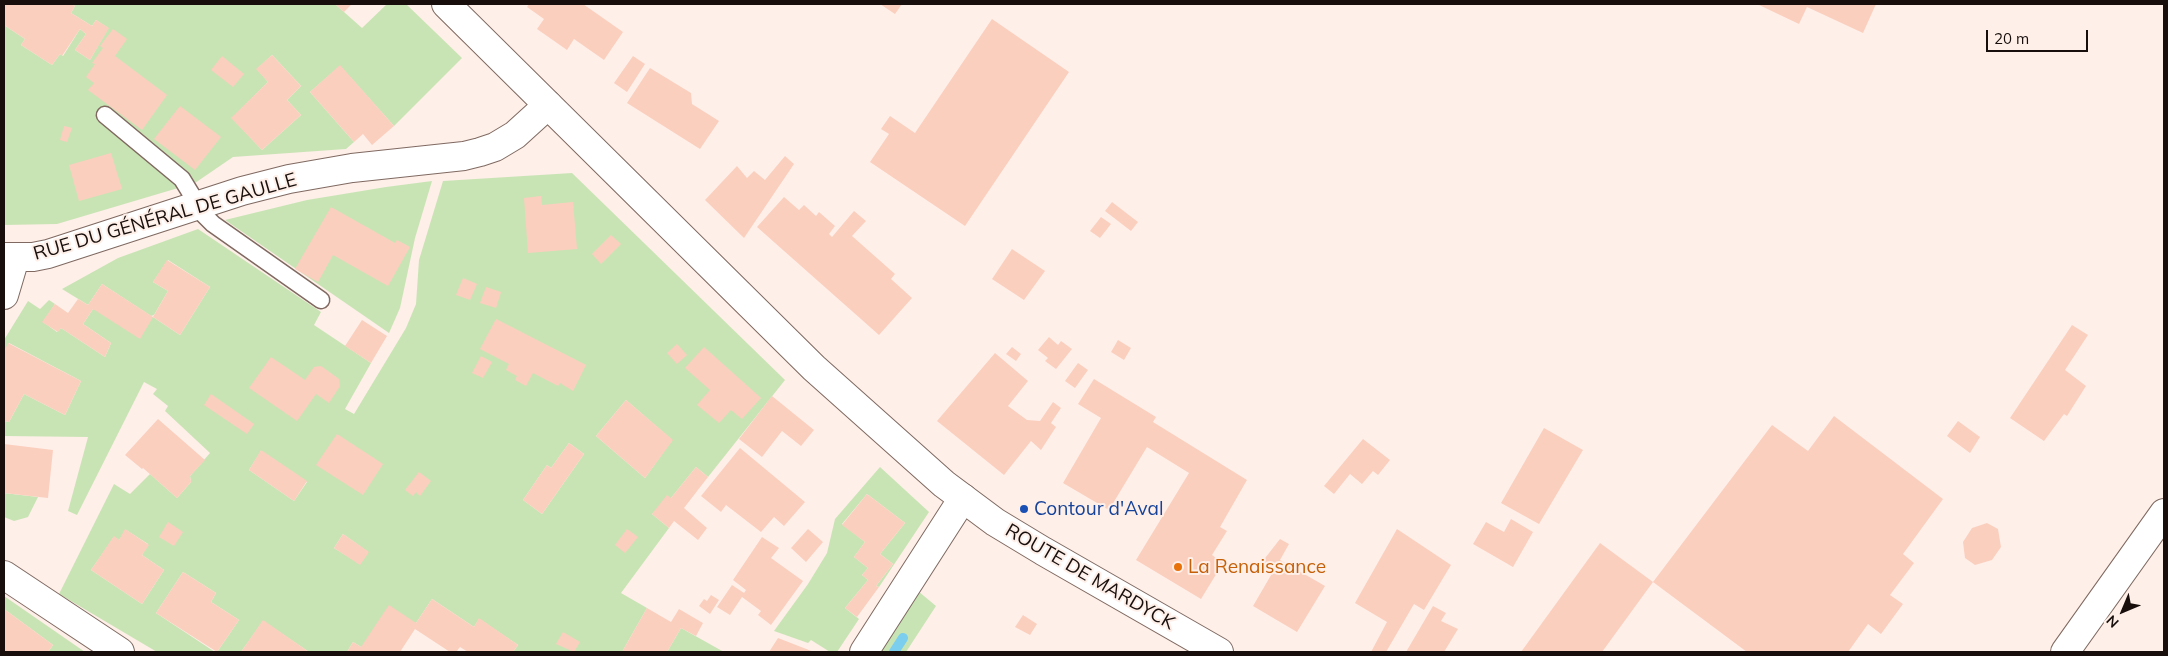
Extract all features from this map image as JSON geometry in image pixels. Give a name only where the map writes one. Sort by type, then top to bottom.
[{"type":"main road","name":"ROUTE DE MARDYCK","points":[[446,4],[835,388],[908,454],[995,522],[1219,652]]},
{"type":"main road","name":"RUE DU GÉNÉRAL DE GAULLE","points":[[9,258],[48,254],[242,191],[320,173],[464,156],[480,152],[495,147],[515,135],[548,105]]},
{"type":"main road","points":[[4,295],[9,258]]},
{"type":"main road","points":[[864,652],[963,498]]},
{"type":"main road","points":[[2065,652],[2164,513]]},
{"type":"main road","points":[[4,575],[120,652]]},
{"type":"lane","points":[[105,115],[182,179],[204,215],[222,232],[321,300]]},
{"type":"green space","points":[[71,4],[335,4],[362,28],[387,4],[406,4],[462,58],[394,126],[340,66],[310,92],[354,142],[346,149],[233,157],[195,183],[57,224],[4,225],[4,25],[25,39],[21,45],[52,65],[60,54],[63,56],[80,29],[86,34],[75,50],[90,60],[108,28],[96,20],[92,26],[71,13],[75,6]],"holes":[[[272,55],[301,86],[287,100],[301,115],[262,150],[232,118],[268,82],[257,69]]]},
{"type":"green space","points":[[572,173],[785,380],[708,477],[696,467],[671,498],[652,514],[669,528],[621,593],[647,608],[622,652],[513,652],[518,645],[479,619],[474,627],[432,599],[416,623],[361,647],[353,642],[347,652],[309,652],[263,621],[241,652],[217,652],[239,620],[211,602],[216,593],[183,572],[156,613],[215,652],[157,652],[59,594],[114,484],[130,494],[150,474],[177,498],[191,482],[190,476],[210,453],[165,411],[168,406],[153,394],[157,389],[144,382],[77,515],[68,511],[88,437],[4,436],[4,421],[9,422],[24,394],[65,415],[81,381],[9,343],[4,352],[4,340],[28,301],[40,309],[49,300],[55,304],[43,322],[57,332],[61,328],[105,357],[111,343],[83,324],[93,309],[153,317],[180,335],[210,287],[168,260],[153,282],[168,291],[154,315],[151,316],[102,284],[88,305],[62,289],[118,258],[198,229],[321,312],[314,325],[371,363],[345,409],[354,414],[406,328],[416,304],[419,260],[443,181]],"holes":[[[626,400],[672,440],[645,478],[596,436]],[[569,443],[584,454],[542,514],[523,500],[547,465],[551,468]],[[261,451],[307,482],[294,501],[249,470]],[[126,530],[148,544],[142,555],[164,570],[142,604],[91,570],[114,537],[119,540]],[[343,534],[368,552],[360,564],[334,548]]]},
{"type":"green space","points":[[432,181],[415,238],[400,308],[389,333],[225,220],[307,200]]},
{"type":"green space","points":[[880,467],[929,512],[879,587],[876,586],[893,564],[880,554],[905,523],[867,494],[842,524],[865,542],[854,557],[868,568],[862,575],[868,580],[845,608],[859,619],[837,652],[830,652],[811,640],[808,643],[774,631],[808,584],[827,553],[835,519]]},
{"type":"green space","points":[[4,493],[38,497],[28,517],[14,521],[4,517]]},
{"type":"green space","points":[[918,591],[936,606],[906,652],[878,652]]},
{"type":"green space","points":[[4,596],[85,652],[48,652],[53,645],[4,609]]},
{"type":"green space","points":[[681,628],[724,652],[667,652]]},
{"type":"building","points":[[4,4],[71,4],[75,6],[71,13],[92,26],[96,20],[109,28],[90,60],[75,50],[86,34],[80,29],[62,56],[60,54],[52,65],[21,45],[25,39],[4,25]]},
{"type":"building","points":[[335,4],[352,4],[344,12]]},
{"type":"building","points":[[529,4],[583,4],[623,32],[604,60],[574,39],[567,50],[537,29],[544,19],[527,7]]},
{"type":"building","points":[[880,4],[902,4],[895,14]]},
{"type":"building","points":[[1757,4],[1876,4],[1863,33],[1807,7],[1799,24]]},
{"type":"building","points":[[992,19],[1069,72],[965,226],[870,162],[889,134],[881,129],[890,116],[915,133]]},
{"type":"building","points":[[113,29],[127,39],[115,56],[167,95],[142,130],[88,90],[94,83],[86,77],[95,64],[92,63],[103,48],[100,46]]},
{"type":"building","points":[[272,55],[301,86],[287,100],[301,115],[262,150],[231,118],[268,82],[256,69]]},
{"type":"building","points":[[222,56],[244,74],[233,87],[211,70]]},
{"type":"building","points":[[633,56],[645,64],[627,92],[614,83]]},
{"type":"building","points":[[340,65],[394,126],[372,145],[363,134],[354,142],[310,92]]},
{"type":"building","points":[[650,68],[691,93],[692,104],[719,121],[700,149],[627,103]]},
{"type":"building","points":[[180,106],[221,137],[195,170],[154,139]]},
{"type":"building","points":[[64,126],[72,128],[67,142],[60,140]]},
{"type":"building","points":[[111,153],[122,189],[79,201],[69,165]]},
{"type":"building","points":[[785,156],[794,164],[744,238],[705,200],[737,166],[747,178],[754,171],[765,180]]},
{"type":"building","points":[[541,196],[542,205],[573,202],[577,249],[528,253],[524,198]]},
{"type":"building","points":[[784,197],[799,210],[804,205],[816,216],[819,212],[835,226],[829,234],[832,237],[854,211],[866,221],[852,236],[895,274],[891,279],[912,298],[879,335],[757,227]]},
{"type":"building","points":[[1112,202],[1138,222],[1131,231],[1105,211]]},
{"type":"building","points":[[331,207],[395,243],[397,240],[410,247],[388,286],[333,255],[318,282],[295,269]]},
{"type":"building","points":[[1101,217],[1111,224],[1100,238],[1090,231]]},
{"type":"building","points":[[611,235],[621,244],[601,264],[592,254]]},
{"type":"building","points":[[1012,249],[1045,271],[1024,300],[992,279]]},
{"type":"building","points":[[167,260],[210,287],[180,335],[153,317],[168,291],[153,282]]},
{"type":"building","points":[[463,278],[477,284],[470,300],[456,295]]},
{"type":"building","points":[[102,284],[153,317],[140,339],[93,309],[83,324],[111,343],[105,357],[61,328],[58,332],[42,322],[55,304],[68,313],[78,299],[88,305]]},
{"type":"building","points":[[486,287],[501,292],[496,308],[480,303]]},
{"type":"building","points":[[496,319],[586,365],[573,391],[560,383],[558,386],[533,373],[526,386],[515,380],[517,376],[506,370],[509,364],[480,349]]},
{"type":"building","points":[[362,320],[387,336],[371,363],[345,346]]},
{"type":"building","points":[[2072,325],[2088,335],[2065,370],[2086,386],[2067,416],[2064,414],[2044,441],[2010,418]]},
{"type":"building","points":[[1049,337],[1058,345],[1061,341],[1072,349],[1056,369],[1045,361],[1048,358],[1038,350]]},
{"type":"building","points":[[1118,340],[1131,348],[1124,360],[1111,352]]},
{"type":"building","points":[[8,343],[81,381],[65,415],[24,394],[9,422],[4,421],[4,352]]},
{"type":"building","points":[[677,344],[687,355],[677,364],[667,353]]},
{"type":"building","points":[[704,347],[761,398],[742,419],[731,410],[719,423],[697,405],[710,390],[685,368]]},
{"type":"building","points":[[1012,347],[1021,354],[1016,361],[1006,354]]},
{"type":"building","points":[[995,353],[1028,381],[1008,406],[1027,420],[1040,421],[1053,402],[1061,408],[1051,423],[1056,427],[1041,450],[1031,441],[1004,475],[937,421]]},
{"type":"building","points":[[481,356],[492,362],[483,378],[472,373]]},
{"type":"building","points":[[271,357],[305,380],[314,367],[321,366],[339,379],[340,386],[329,403],[316,394],[297,421],[249,388]]},
{"type":"building","points":[[1078,363],[1088,370],[1075,388],[1065,381]]},
{"type":"building","points":[[1094,379],[1156,417],[1153,422],[1247,480],[1220,527],[1227,531],[1212,555],[1223,563],[1201,599],[1136,560],[1189,473],[1147,447],[1109,510],[1063,483],[1101,418],[1078,404]]},
{"type":"building","points":[[211,394],[254,424],[247,434],[204,405]]},
{"type":"building","points":[[772,396],[814,430],[801,446],[782,431],[762,457],[739,439]]},
{"type":"building","points":[[626,400],[673,440],[645,478],[596,436]]},
{"type":"building","points":[[1834,416],[1943,499],[1903,554],[1914,563],[1890,595],[1903,604],[1881,634],[1868,624],[1848,652],[1747,652],[1653,582],[1772,425],[1808,451]]},
{"type":"building","points":[[158,419],[205,460],[190,476],[191,482],[177,498],[125,455]]},
{"type":"building","points":[[1958,421],[1980,437],[1970,453],[1947,436]]},
{"type":"building","points":[[1544,428],[1583,450],[1539,524],[1501,503]]},
{"type":"building","points":[[337,434],[383,464],[363,495],[316,465]]},
{"type":"building","points":[[1363,439],[1390,460],[1378,475],[1373,471],[1362,484],[1350,474],[1334,494],[1324,486]]},
{"type":"building","points":[[569,443],[584,454],[542,514],[523,500],[547,465],[551,468]]},
{"type":"building","points":[[4,444],[53,450],[48,498],[4,493]]},
{"type":"building","points":[[740,448],[805,502],[784,526],[774,517],[761,532],[726,505],[721,512],[701,496]]},
{"type":"building","points":[[261,450],[307,481],[294,501],[249,470]]},
{"type":"building","points":[[696,467],[708,477],[684,508],[707,528],[698,540],[674,521],[669,528],[652,514],[667,495],[671,498]]},
{"type":"building","points":[[419,472],[431,481],[420,496],[416,492],[413,496],[405,490]]},
{"type":"building","points":[[867,494],[905,523],[880,554],[893,564],[876,586],[879,587],[857,617],[845,608],[868,580],[862,575],[868,568],[854,557],[865,542],[842,525]]},
{"type":"building","points":[[1511,519],[1533,532],[1513,567],[1473,544],[1486,522],[1504,532]]},
{"type":"building","points":[[168,522],[183,532],[174,546],[159,537]]},
{"type":"building","points":[[1987,523],[1998,529],[2001,547],[1992,560],[1975,565],[1965,558],[1963,542],[1972,528]]},
{"type":"building","points":[[125,529],[149,545],[142,555],[164,570],[142,604],[91,570],[114,536],[119,540]]},
{"type":"building","points":[[627,529],[638,537],[625,553],[615,545]]},
{"type":"building","points":[[808,529],[823,542],[806,562],[791,548]]},
{"type":"building","points":[[1397,529],[1451,565],[1424,610],[1414,604],[1386,652],[1371,652],[1387,622],[1355,603]]},
{"type":"building","points":[[343,534],[369,552],[360,565],[334,548]]},
{"type":"building","points":[[762,537],[779,548],[771,558],[803,581],[771,625],[758,615],[761,611],[742,597],[730,615],[717,607],[732,585],[744,593],[746,590],[733,580]]},
{"type":"building","points":[[1280,539],[1289,544],[1280,560],[1325,586],[1297,632],[1253,606],[1274,570],[1262,562]]},
{"type":"building","points":[[1600,543],[1653,582],[1602,652],[1521,652]]},
{"type":"building","points":[[183,572],[216,593],[211,602],[239,620],[217,652],[156,613]]},
{"type":"building","points":[[711,595],[719,600],[710,614],[699,606],[704,599],[707,601]]},
{"type":"building","points":[[432,599],[474,627],[479,618],[518,645],[513,652],[468,652],[460,647],[456,652],[450,652],[415,629],[400,652],[347,652],[353,642],[361,647],[389,605],[416,623]]},
{"type":"building","points":[[1433,606],[1446,613],[1441,621],[1458,629],[1444,652],[1406,652]]},
{"type":"building","points":[[647,608],[671,622],[679,609],[703,623],[696,636],[681,628],[667,652],[622,652]]},
{"type":"building","points":[[4,609],[53,645],[48,652],[4,652]]},
{"type":"building","points":[[1023,615],[1037,624],[1030,635],[1015,627]]},
{"type":"building","points":[[263,620],[309,652],[241,652]]},
{"type":"building","points":[[563,632],[580,642],[574,652],[556,644]]},
{"type":"building","points":[[778,638],[814,652],[769,652]]},
{"type":"waterway","points":[[894,652],[903,638]]},
{"type":"place","name":"Contour d'Aval","points":[[1024,509]]},
{"type":"place","name":"La Renaissance","points":[[1178,567]]}]
